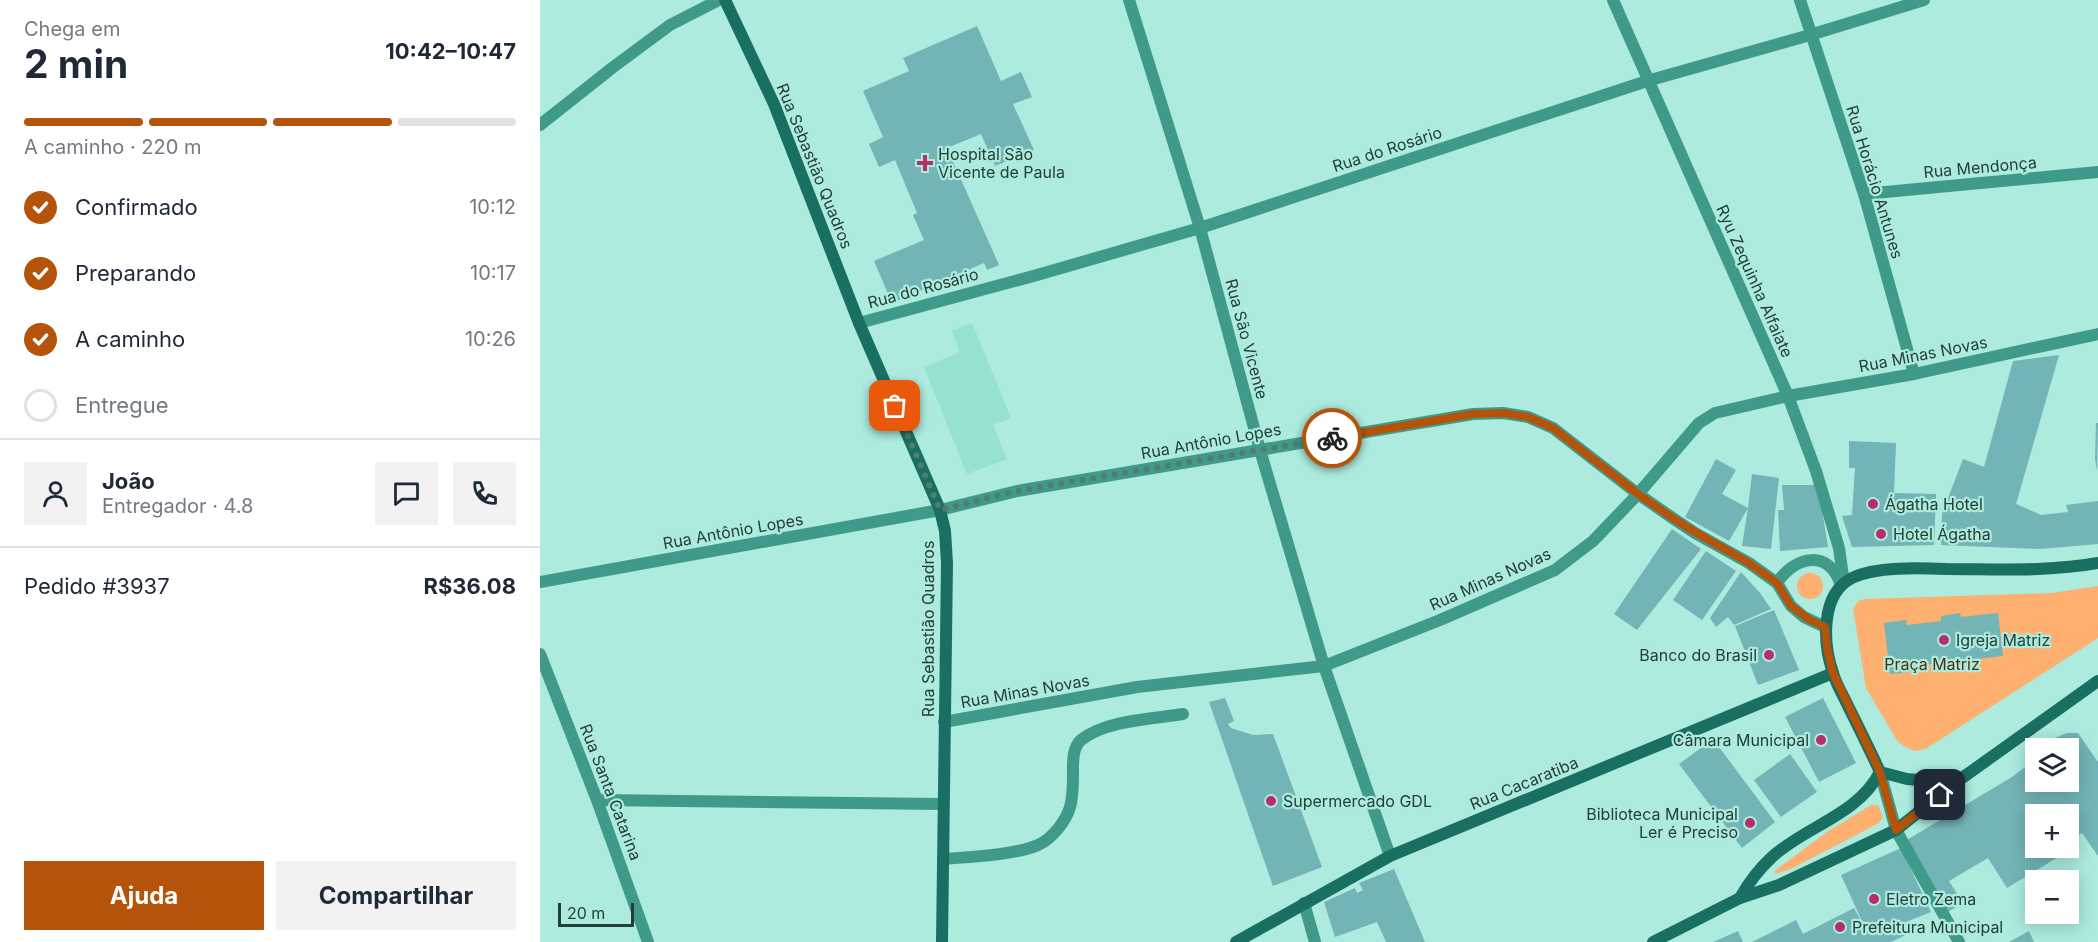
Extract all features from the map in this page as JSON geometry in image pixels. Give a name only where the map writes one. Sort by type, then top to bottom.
[{"type":"street","points":[[540,125],[670,25],[719,0]]},
{"type":"street","name":"Rua Sebastião Quadros","points":[[725,0],[774,104],[859,322],[940,510],[945,531],[947,563],[942,804],[942,942]]},
{"type":"street","name":"Rua São Vicente","points":[[1129,0],[1200,228],[1260,450],[1324,666],[1390,856]]},
{"type":"street","name":"Ryu Zequinha Alfaiate","points":[[1613,0],[1788,396],[1816,471],[1839,548],[1843,585]]},
{"type":"street","name":"Rua Horácio Antunes","points":[[1800,0],[1864,194],[1914,374]]},
{"type":"street","name":"Rua do Rosário","points":[[859,322],[1037,275],[1200,228],[1647,81],[1924,0]]},
{"type":"street","name":"Rua Mendonça","points":[[1864,194],[2098,172]]},
{"type":"street","name":"Rua Minas Novas","points":[[945,722],[1137,687],[1324,666],[1440,620],[1555,570],[1593,541],[1638,494],[1699,423],[1715,413],[1737,406],[1914,374],[2098,334]]},
{"type":"street","name":"Rua Antônio Lopes","points":[[540,582],[940,510],[1017,491],[1473,414],[1503,413],[1528,417],[1553,428],[1638,494],[1777,583],[1791,606],[1810,620],[1825,627]]},
{"type":"street","points":[[1777,583],[1785,571],[1796,564],[1817,561],[1835,570],[1843,585]]},
{"type":"street","points":[[1959,942],[1896,830],[1880,772],[1833,673],[1827,648],[1825,627],[1827,612],[1843,585],[1851,578],[1871,572],[1914,568],[2045,570],[2098,563]]},
{"type":"street","name":"Rua Santa Catarina","points":[[540,654],[597,800],[648,942]]},
{"type":"street","name":"Rua Cacaratiba","points":[[1236,942],[1390,856],[1833,673]]},
{"type":"street","points":[[1653,942],[1740,898],[1779,885],[1896,830],[1955,783],[2098,681]]},
{"type":"street","points":[[943,858],[1011,851],[1037,846],[1046,841],[1055,832],[1070,808],[1075,748],[1080,741],[1124,723],[1183,714]]},
{"type":"street","points":[[1880,772],[1907,779],[1955,783]]},
{"type":"street","points":[[1740,898],[1752,877],[1773,856],[1855,804],[1874,784],[1880,772]]},
{"type":"street","points":[[597,800],[942,804]]},
{"type":"street","points":[[1304,903],[1315,942]]},
{"type":"shaded area","points":[[972,323],[1011,418],[993,425],[1007,459],[967,474],[924,367],[960,352],[952,331]]},
{"type":"green space","points":[[1810,573],[1820,576],[1823,586],[1820,596],[1810,599],[1800,596],[1797,586],[1800,576]]},
{"type":"green space","name":"Praça Matriz","points":[[2098,586],[2098,638],[1927,748],[1917,751],[1898,742],[1866,688],[1853,609],[1858,601],[2052,593]]},
{"type":"green space","points":[[1871,805],[1878,805],[1883,817],[1879,823],[1791,869],[1775,874],[1777,869],[1827,832]]},
{"type":"building","name":"Hospital São Vicente de Paula","points":[[977,26],[1001,81],[1021,72],[1032,97],[1013,104],[1034,150],[995,166],[981,134],[947,148],[999,265],[987,270],[984,263],[892,303],[874,261],[924,240],[913,215],[917,213],[895,160],[879,167],[869,144],[883,137],[863,91],[909,71],[903,58]]},
{"type":"building","points":[[2059,355],[2016,504],[2041,515],[2068,512],[2066,505],[2098,501],[2098,544],[2040,549],[1941,545],[1942,514],[1963,459],[1984,467],[2013,361]]},
{"type":"building","points":[[2096,423],[2098,423],[2097,471],[2095,459]]},
{"type":"building","name":"Ágatha Hotel","points":[[1849,441],[1896,443],[1894,493],[1936,494],[1934,545],[1852,547],[1842,516],[1852,515],[1855,468],[1849,468]]},
{"type":"building","points":[[1716,459],[1736,470],[1722,494],[1748,508],[1729,541],[1685,517]]},
{"type":"building","points":[[1752,474],[1779,478],[1771,549],[1742,546]]},
{"type":"building","points":[[1782,485],[1814,485],[1822,510],[1828,547],[1780,551],[1778,510],[1784,510]]},
{"type":"building","points":[[1672,529],[1701,549],[1637,630],[1614,614]]},
{"type":"building","points":[[1706,551],[1736,571],[1702,620],[1673,600]]},
{"type":"building","points":[[1741,572],[1771,609],[1734,625],[1728,617],[1716,627],[1710,618]]},
{"type":"building","name":"Banco do Brasil","points":[[1774,610],[1799,670],[1758,685],[1735,626]]},
{"type":"building","name":"Igreja Matriz","points":[[1960,613],[1961,617],[1998,613],[2003,656],[1966,660],[1967,667],[1947,669],[1946,662],[1911,667],[1912,672],[1890,674],[1884,623],[1906,620],[1907,625],[1941,621],[1941,616]]},
{"type":"building","name":"Supermercado GDL","points":[[1225,698],[1234,721],[1228,724],[1231,728],[1253,735],[1273,734],[1322,867],[1273,886],[1209,702]]},
{"type":"building","name":"Câmara Municipal","points":[[1823,698],[1856,763],[1819,782],[1785,717]]},
{"type":"building","points":[[2067,733],[2078,733],[2098,762],[2098,856],[2082,833],[2079,835],[2079,804],[2025,804],[2025,858],[2057,858],[2037,870],[2025,870],[2025,877],[2007,888],[1988,858],[1949,881],[1963,903],[1948,912],[1905,841],[2025,767],[2025,792],[2079,792],[2079,738],[2054,738]]},
{"type":"building","points":[[1713,739],[1775,822],[1742,848],[1679,764]]},
{"type":"building","points":[[1790,754],[1817,792],[1781,817],[1754,780]]},
{"type":"building","points":[[1901,848],[1931,912],[1906,922],[1912,932],[1891,942],[1752,942],[1796,920],[1803,934],[1854,908],[1866,930],[1841,875]]},
{"type":"building","points":[[1394,869],[1425,942],[1386,942],[1377,922],[1335,937],[1324,902],[1355,888],[1357,893],[1363,890],[1359,883]]},
{"type":"building","points":[[1738,931],[1743,942],[1713,942]]},
{"type":"building","points":[[2029,931],[2034,942],[2009,942]]},
{"type":"way so far","points":[[895,406],[940,510],[1017,491],[1332,438]]},
{"type":"place","name":"Hospital São Vicente de Paula","points":[[925,163]]},
{"type":"place","name":"Ágatha Hotel","points":[[1873,504]]},
{"type":"place","name":"Hotel Ágatha","points":[[1881,534]]},
{"type":"place","name":"Igreja Matriz","points":[[1944,640]]},
{"type":"place","name":"Banco do Brasil","points":[[1769,655]]},
{"type":"place","name":"Câmara Municipal","points":[[1821,740]]},
{"type":"place","name":"Supermercado GDL","points":[[1271,801]]},
{"type":"place","name":"Biblioteca Municipal Ler é Preciso","points":[[1750,823]]},
{"type":"place","name":"Eletro Zema","points":[[1874,899]]},
{"type":"place","name":"Prefeitura Municipal","points":[[1840,927]]},
{"type":"route","points":[[1332,438],[1473,414],[1503,413],[1528,417],[1553,428],[1674,519],[1749,563],[1777,583],[1791,606],[1810,620],[1825,627],[1833,673],[1880,772],[1896,830],[1940,795]]}]
